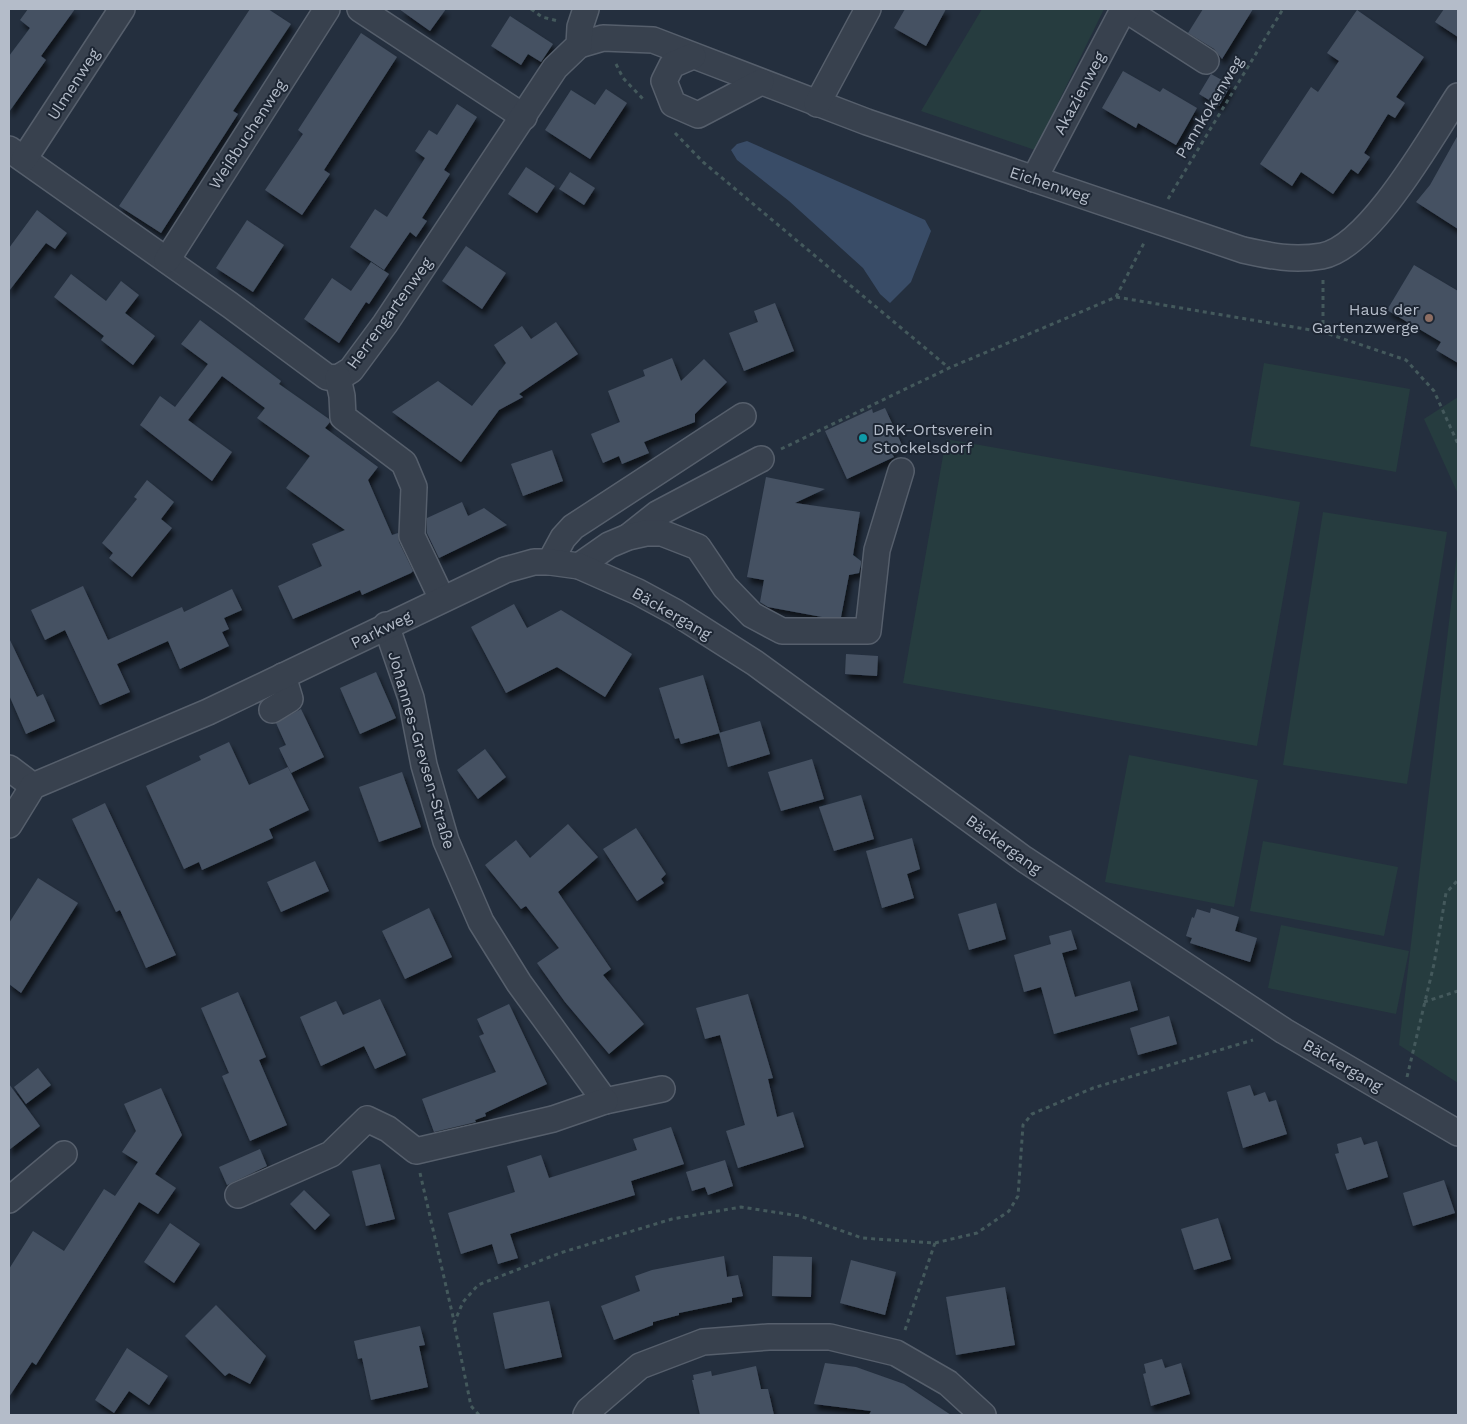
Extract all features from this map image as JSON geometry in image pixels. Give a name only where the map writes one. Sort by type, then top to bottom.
[{"type":"street","name":"Ulmenweg","points":[[16,154],[122,9]]},
{"type":"street","name":"Weißbuchenweg","points":[[167,260],[327,9]]},
{"type":"street","points":[[360,9],[524,117]]},
{"type":"street","points":[[579,45],[580,27],[586,9]]},
{"type":"street","points":[[817,104],[868,9]]},
{"type":"street","points":[[1126,9],[1206,61]]},
{"type":"street","name":"Akazienweg","points":[[1034,179],[1122,12],[1126,9]]},
{"type":"street","name":"Eichenweg","points":[[579,45],[603,38],[653,40],[817,104],[1243,250],[1281,259],[1324,256],[1354,240],[1397,190],[1458,96]]},
{"type":"street","name":"Herrengartenweg","points":[[16,154],[167,260],[327,377],[338,378],[351,370],[385,324],[555,68],[579,45]]},
{"type":"street","points":[[693,56],[672,65],[664,81],[673,104],[698,115],[760,82]]},
{"type":"street","points":[[338,378],[342,396],[343,417],[404,463],[414,486],[412,536],[442,599]]},
{"type":"street","points":[[550,562],[563,538],[573,527],[743,416]]},
{"type":"street","points":[[628,537],[657,514],[760,459]]},
{"type":"street","points":[[579,566],[609,545],[628,537],[646,533],[662,533],[698,547],[725,587],[752,615],[782,631],[868,631],[877,550],[902,471]]},
{"type":"street","name":"Parkweg","points":[[33,786],[208,712],[505,570],[528,563],[550,562]]},
{"type":"street","name":"Bäckergang","points":[[550,562],[579,566],[638,592],[676,612],[755,663],[1024,859],[1284,1031],[1458,1133]]},
{"type":"street","name":"Johannes-Grevsen-Straße","points":[[386,626],[411,698],[424,765],[446,841],[481,922],[519,983],[606,1100]]},
{"type":"street","points":[[272,710],[290,699],[283,676]]},
{"type":"street","points":[[9,768],[33,786],[9,825]]},
{"type":"street","points":[[238,1195],[331,1154],[367,1119],[388,1129],[416,1150],[553,1119],[606,1100],[662,1089]]},
{"type":"street","points":[[9,1200],[64,1154]]},
{"type":"street","points":[[586,1415],[589,1410],[640,1366],[703,1342],[769,1337],[830,1338],[896,1353],[948,1382],[983,1415]]},
{"type":"path","name":"Pannkokenweg","points":[[1116,297],[1156,219],[1283,9]]},
{"type":"path","points":[[603,38],[623,78],[650,106]]},
{"type":"path","points":[[670,127],[703,162],[949,368]]},
{"type":"path","points":[[1322,332],[1324,256]]},
{"type":"path","points":[[760,459],[949,368],[1116,297],[1322,332],[1406,360],[1434,390],[1458,442]]},
{"type":"path","points":[[1402,1099],[1434,964],[1446,893],[1458,880]]},
{"type":"path","points":[[1424,1002],[1458,991]]},
{"type":"path","points":[[454,1322],[463,1302],[478,1285],[560,1252],[672,1219],[741,1206],[800,1216],[862,1238],[935,1244],[977,1233],[1009,1212],[1018,1196],[1024,1125],[1032,1114],[1093,1088],[1284,1031]]},
{"type":"path","points":[[416,1150],[454,1322],[470,1406],[479,1415]]},
{"type":"path","points":[[896,1353],[935,1244]]},
{"type":"green space","points":[[982,9],[1104,9],[1035,150],[921,111]]},
{"type":"green space","points":[[1264,363],[1410,389],[1396,472],[1250,446]]},
{"type":"green space","points":[[1458,397],[1458,494],[1424,419]]},
{"type":"green space","points":[[946,439],[1300,502],[1257,746],[903,683]]},
{"type":"green space","points":[[1323,512],[1447,532],[1407,784],[1283,765]]},
{"type":"green space","points":[[1458,546],[1458,1083],[1399,1045]]},
{"type":"green space","points":[[1129,755],[1258,780],[1234,907],[1105,882]]},
{"type":"green space","points":[[1263,841],[1398,867],[1384,936],[1250,911]]},
{"type":"green space","points":[[1281,925],[1409,951],[1396,1014],[1268,988]]},
{"type":"water","points":[[747,141],[925,220],[931,231],[911,282],[890,303],[880,294],[863,268],[789,201],[737,160],[731,150],[737,144]]},
{"type":"building","points":[[28,9],[75,9],[41,56],[46,60],[9,112],[9,56],[30,28],[20,20]]},
{"type":"building","points":[[250,9],[268,9],[291,24],[233,111],[238,114],[161,233],[119,206]]},
{"type":"building","points":[[399,9],[446,9],[430,31]]},
{"type":"building","points":[[905,9],[946,9],[926,46],[894,28]]},
{"type":"building","points":[[1203,9],[1253,9],[1222,59],[1214,49],[1188,33]]},
{"type":"building","points":[[1444,9],[1458,9],[1458,37],[1435,22]]},
{"type":"building","points":[[1357,10],[1424,57],[1396,97],[1405,103],[1395,118],[1388,114],[1364,153],[1370,157],[1358,174],[1351,169],[1333,194],[1301,172],[1292,186],[1260,164],[1311,87],[1318,92],[1339,61],[1327,53]]},
{"type":"building","points":[[510,16],[553,44],[541,62],[528,54],[521,65],[491,46]]},
{"type":"building","points":[[361,33],[397,57],[324,170],[330,174],[302,215],[265,190],[303,134],[298,130]]},
{"type":"building","points":[[1123,71],[1160,92],[1163,88],[1197,108],[1176,145],[1138,123],[1136,128],[1102,108]]},
{"type":"building","points":[[1211,74],[1231,85],[1219,106],[1199,94]]},
{"type":"building","points":[[606,89],[627,103],[590,159],[545,130],[571,90],[595,105]]},
{"type":"building","points":[[457,104],[477,117],[444,170],[450,174],[422,218],[427,221],[416,237],[410,232],[384,270],[350,247],[375,209],[387,217],[425,158],[415,151],[429,130],[437,135]]},
{"type":"building","points":[[1458,135],[1458,229],[1416,202],[1430,185]]},
{"type":"building","points":[[526,167],[555,186],[537,213],[508,194]]},
{"type":"building","points":[[570,172],[595,188],[584,205],[559,189]]},
{"type":"building","points":[[37,210],[67,233],[55,249],[46,243],[9,291],[9,248]]},
{"type":"building","points":[[247,220],[284,245],[253,292],[216,268]]},
{"type":"building","points":[[466,246],[506,273],[482,309],[442,281]]},
{"type":"building","points":[[371,262],[389,274],[369,304],[366,302],[339,343],[304,319],[332,278],[351,291]]},
{"type":"building","name":"Haus der Gartenzwerge","points":[[1414,265],[1458,291],[1458,363],[1436,350],[1441,342],[1387,310]]},
{"type":"building","points":[[71,274],[106,301],[121,281],[139,295],[125,313],[155,336],[133,365],[101,340],[104,336],[54,297]]},
{"type":"building","points":[[775,303],[794,351],[744,371],[729,333],[758,322],[754,311]]},
{"type":"building","points":[[200,320],[281,381],[279,384],[329,419],[330,422],[325,428],[378,467],[368,480],[392,535],[398,533],[399,542],[413,571],[411,573],[362,595],[360,590],[293,619],[278,586],[322,566],[312,544],[345,530],[286,488],[310,456],[257,418],[265,408],[222,376],[188,420],[232,452],[212,481],[140,425],[160,396],[175,407],[208,364],[181,344]]},
{"type":"building","points":[[556,322],[578,354],[519,394],[523,397],[499,410],[461,462],[392,412],[438,381],[472,406],[506,363],[494,345],[522,326],[531,339]]},
{"type":"building","points":[[672,358],[681,381],[704,359],[727,382],[695,414],[695,422],[644,442],[649,453],[622,464],[619,456],[603,463],[591,434],[620,422],[608,391],[645,376],[643,370]]},
{"type":"building","name":"DRK-Ortsverein Stockelsdorf","points":[[885,408],[902,445],[890,450],[894,457],[847,479],[825,431],[872,409],[873,413]]},
{"type":"building","points":[[552,450],[563,481],[523,496],[511,464]]},
{"type":"building","points":[[766,477],[825,489],[795,503],[860,512],[853,555],[861,561],[861,564],[859,573],[849,575],[841,617],[822,617],[768,607],[760,602],[764,580],[747,577]]},
{"type":"building","points":[[147,480],[174,502],[161,519],[172,528],[132,577],[109,558],[113,553],[102,543],[137,499],[134,497]]},
{"type":"building","points":[[462,502],[468,516],[484,508],[507,525],[439,558],[427,533],[427,518]]},
{"type":"building","points":[[83,586],[108,640],[182,607],[184,612],[232,589],[242,610],[224,618],[229,629],[222,632],[229,646],[180,669],[168,641],[117,664],[130,692],[100,705],[65,630],[45,640],[31,610]]},
{"type":"building","points":[[514,604],[527,628],[561,610],[632,654],[605,697],[557,667],[506,693],[471,627]]},
{"type":"building","points":[[9,638],[37,697],[43,694],[55,721],[26,734],[9,695]]},
{"type":"building","points":[[846,654],[878,656],[877,676],[845,674]]},
{"type":"building","points":[[376,672],[396,718],[360,734],[340,688]]},
{"type":"building","points":[[703,675],[720,733],[681,744],[679,738],[675,739],[659,688]]},
{"type":"building","points":[[301,709],[324,757],[291,773],[279,748],[286,745],[276,723]]},
{"type":"building","points":[[760,721],[770,754],[728,767],[719,733]]},
{"type":"building","points":[[229,742],[249,785],[288,767],[309,810],[269,829],[273,838],[202,870],[199,862],[184,869],[146,786],[201,760],[199,756]]},
{"type":"building","points":[[485,749],[506,777],[478,799],[457,770]]},
{"type":"building","points":[[812,759],[824,799],[781,811],[768,772]]},
{"type":"building","points":[[402,772],[421,827],[379,842],[359,787]]},
{"type":"building","points":[[861,795],[874,839],[834,851],[819,807]]},
{"type":"building","points":[[105,803],[176,955],[146,968],[120,910],[116,912],[72,819]]},
{"type":"building","points":[[568,824],[598,857],[558,892],[611,969],[603,975],[644,1024],[609,1054],[565,1002],[537,963],[559,948],[526,906],[521,909],[485,865],[516,840],[530,858]]},
{"type":"building","points":[[636,828],[666,874],[661,879],[664,883],[637,901],[603,849]]},
{"type":"building","points":[[912,838],[920,869],[907,874],[914,898],[882,908],[866,851]]},
{"type":"building","points":[[315,861],[329,891],[281,912],[267,882]]},
{"type":"building","points":[[38,878],[78,903],[21,993],[9,984],[9,923]]},
{"type":"building","points":[[996,903],[1006,939],[969,950],[958,914]]},
{"type":"building","points":[[429,908],[452,957],[405,979],[382,931]]},
{"type":"building","points":[[1211,908],[1239,917],[1235,931],[1257,938],[1250,962],[1190,943],[1192,938],[1186,936],[1192,917],[1194,918],[1197,909],[1210,913]]},
{"type":"building","points":[[1071,930],[1077,949],[1062,953],[1075,997],[1130,981],[1138,1010],[1054,1034],[1041,987],[1024,992],[1014,955],[1051,944],[1049,936]]},
{"type":"building","points":[[238,992],[266,1057],[259,1060],[287,1125],[250,1141],[222,1076],[229,1073],[201,1008]]},
{"type":"building","points":[[748,994],[773,1078],[768,1079],[777,1117],[793,1112],[804,1147],[738,1168],[726,1131],[745,1125],[720,1035],[705,1039],[696,1008]]},
{"type":"building","points":[[380,999],[406,1055],[375,1069],[364,1046],[321,1066],[300,1017],[336,1001],[343,1015]]},
{"type":"building","points":[[509,1004],[547,1084],[485,1113],[486,1116],[475,1120],[476,1122],[434,1132],[422,1099],[496,1072],[479,1036],[484,1034],[477,1019]]},
{"type":"building","points":[[1169,1016],[1177,1044],[1138,1055],[1130,1028]]},
{"type":"building","points":[[38,1068],[51,1085],[26,1104],[14,1087]]},
{"type":"building","points":[[9,1084],[40,1126],[9,1150]]},
{"type":"building","points":[[1250,1085],[1254,1096],[1265,1092],[1269,1102],[1276,1100],[1287,1134],[1243,1148],[1227,1092]]},
{"type":"building","points":[[161,1088],[182,1135],[155,1174],[176,1188],[158,1214],[139,1202],[36,1365],[32,1362],[9,1397],[9,1269],[33,1231],[64,1251],[104,1189],[115,1196],[138,1162],[122,1152],[136,1131],[124,1104]]},
{"type":"building","points":[[671,1127],[684,1164],[631,1181],[635,1195],[510,1234],[518,1258],[498,1264],[492,1244],[461,1254],[448,1213],[515,1192],[507,1166],[541,1155],[549,1178],[637,1150],[633,1139]]},
{"type":"building","points":[[1361,1137],[1364,1145],[1377,1141],[1388,1177],[1347,1190],[1335,1154],[1339,1153],[1337,1144]]},
{"type":"building","points":[[260,1149],[267,1166],[227,1185],[219,1167]]},
{"type":"building","points":[[725,1160],[733,1186],[708,1195],[705,1187],[692,1191],[686,1172]]},
{"type":"building","points":[[380,1164],[395,1219],[366,1226],[352,1171]]},
{"type":"building","points":[[1444,1180],[1455,1213],[1413,1226],[1403,1193]]},
{"type":"building","points":[[304,1190],[330,1215],[315,1230],[290,1204]]},
{"type":"building","points":[[1218,1218],[1231,1259],[1194,1270],[1181,1229]]},
{"type":"building","points":[[170,1223],[200,1244],[174,1283],[144,1262]]},
{"type":"building","points":[[724,1256],[727,1277],[738,1275],[743,1296],[732,1298],[732,1302],[679,1313],[679,1315],[653,1322],[653,1325],[614,1340],[601,1306],[640,1291],[635,1276],[652,1270]]},
{"type":"building","points":[[773,1256],[812,1257],[811,1297],[772,1296]]},
{"type":"building","points":[[851,1260],[896,1272],[885,1315],[840,1303]]},
{"type":"building","points":[[1005,1287],[1015,1345],[956,1355],[946,1297]]},
{"type":"building","points":[[549,1301],[562,1357],[505,1369],[493,1313]]},
{"type":"building","points":[[216,1305],[266,1356],[250,1384],[229,1373],[225,1376],[185,1336]]},
{"type":"building","points":[[420,1326],[425,1345],[419,1346],[428,1387],[371,1400],[362,1358],[358,1359],[354,1341]]},
{"type":"building","points":[[127,1348],[168,1376],[149,1405],[129,1391],[114,1413],[95,1400]]},
{"type":"building","points":[[1162,1359],[1165,1368],[1181,1363],[1190,1394],[1151,1406],[1143,1374],[1146,1373],[1144,1364]]},
{"type":"building","points":[[825,1363],[856,1367],[904,1384],[951,1415],[869,1415],[871,1411],[814,1404]]},
{"type":"building","points":[[756,1366],[761,1389],[768,1389],[774,1415],[700,1415],[692,1380],[694,1380],[693,1375],[711,1371],[712,1376]]},
{"type":"place","name":"Haus der Gartenzwerge","points":[[1429,318]]},
{"type":"place","name":"DRK-Ortsverein Stockelsdorf","points":[[863,438]]}]
